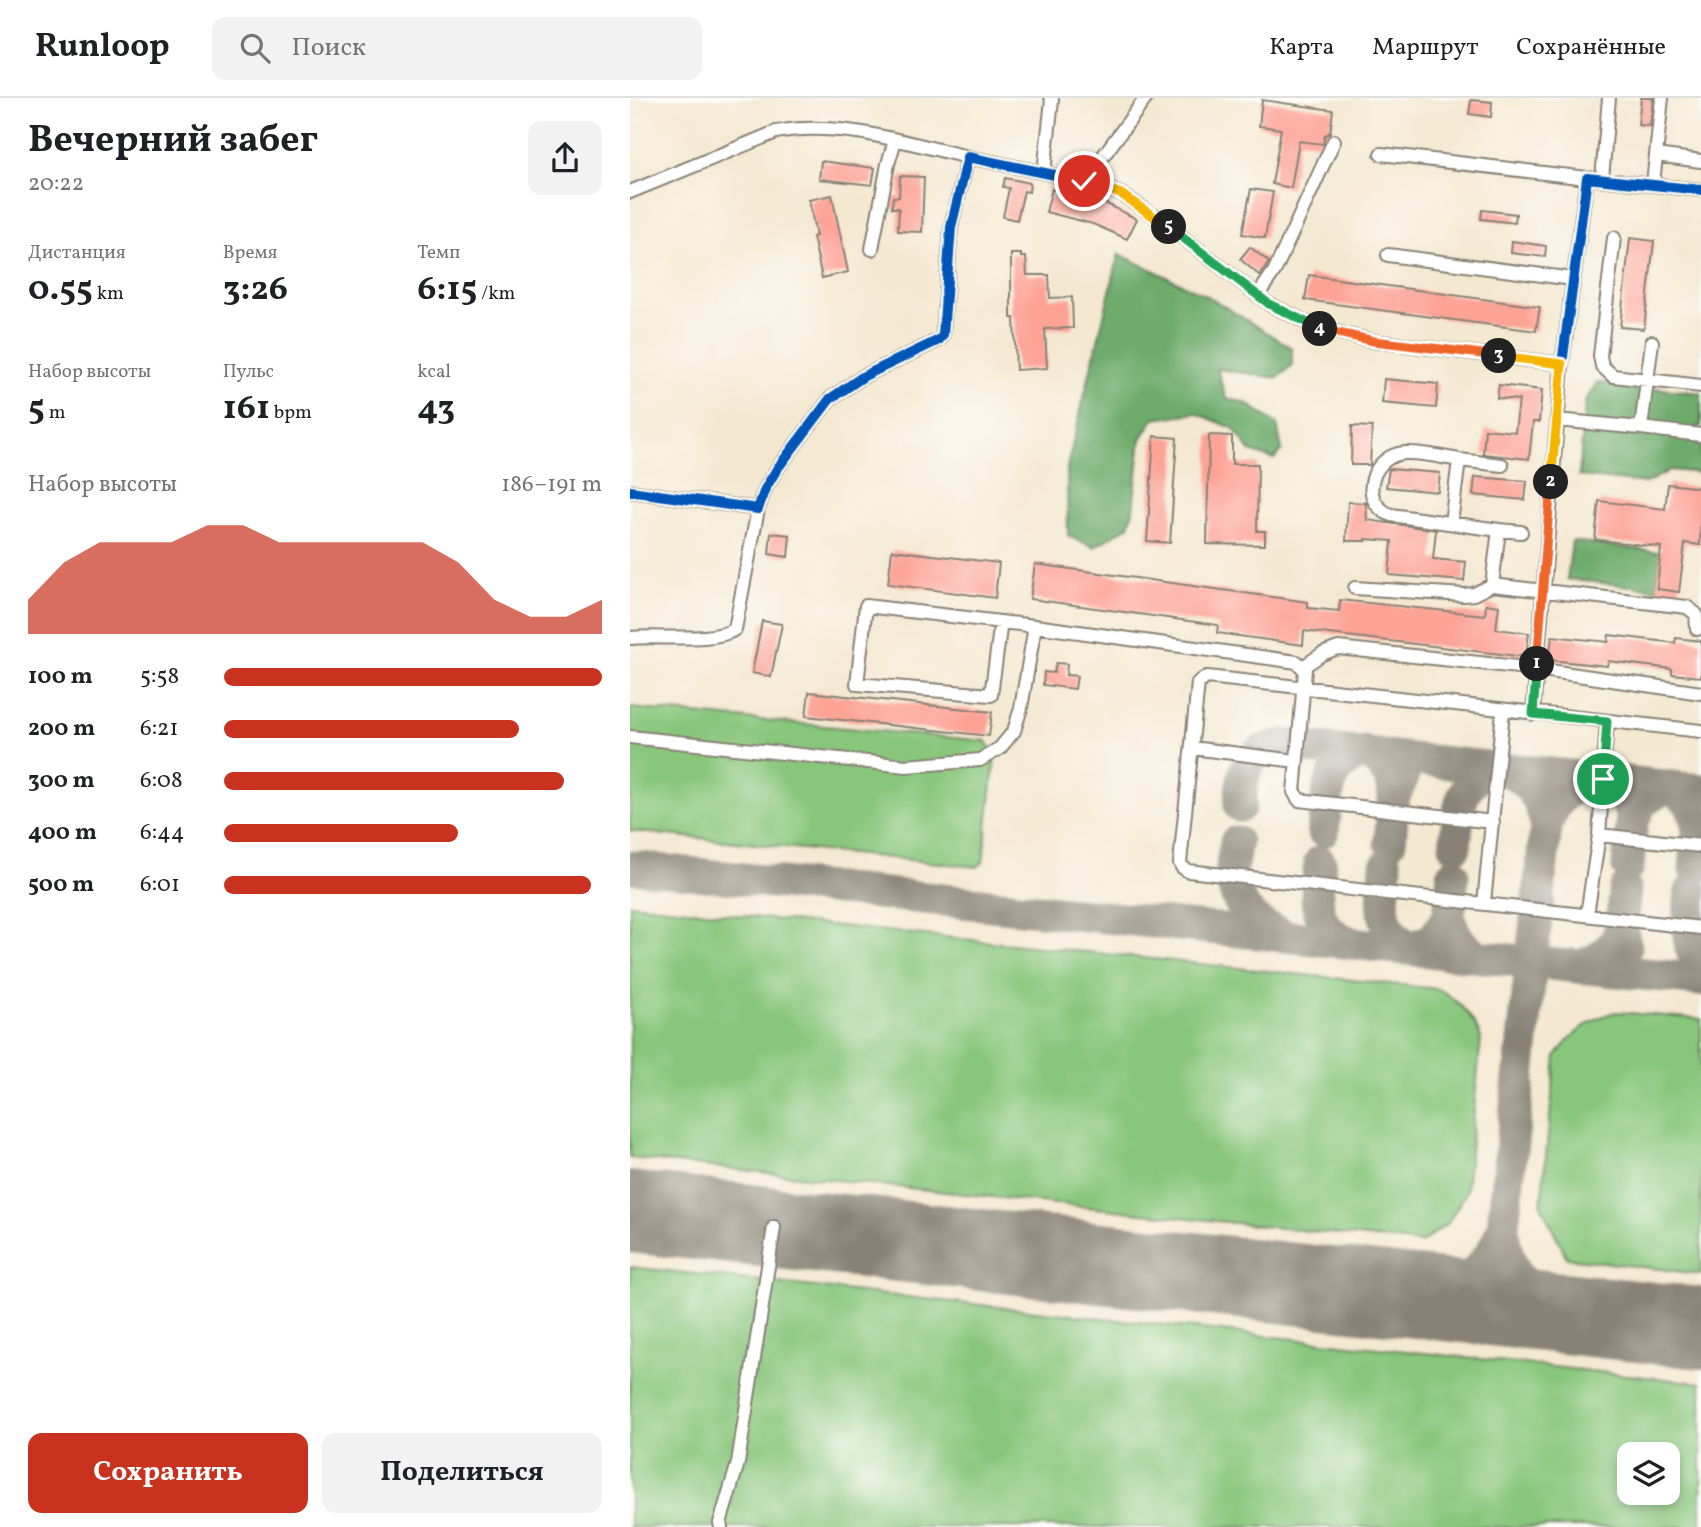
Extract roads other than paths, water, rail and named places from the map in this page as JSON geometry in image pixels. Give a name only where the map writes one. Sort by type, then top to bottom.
[{"type":"street","points":[[1092,183],[1098,163],[1146,98]]},
{"type":"street","points":[[1602,179],[1608,98]]},
{"type":"street","points":[[1653,184],[1662,98]]},
{"type":"street","points":[[1044,172],[1052,99]]},
{"type":"street","points":[[630,192],[776,132],[808,128],[895,140],[1092,183],[1121,194],[1147,210],[1258,295],[1292,317],[1339,335],[1562,364]]},
{"type":"street","points":[[872,249],[886,172],[895,140]]},
{"type":"street","points":[[1258,295],[1275,270],[1334,141]]},
{"type":"street","points":[[1381,154],[1701,190]]},
{"type":"street","points":[[1656,155],[1701,161]]},
{"type":"street","points":[[630,638],[651,635],[720,636],[735,629],[758,509],[765,489],[777,469],[830,399],[864,376],[934,343],[943,335],[953,213],[968,157]]},
{"type":"street","points":[[1533,714],[1562,364],[1587,178]]},
{"type":"street","points":[[1614,238],[1600,356],[1602,366],[1613,376],[1701,386]]},
{"type":"street","points":[[1388,255],[1573,279]]},
{"type":"street","points":[[1641,428],[1652,342]]},
{"type":"street","points":[[1557,419],[1701,435]]},
{"type":"street","points":[[1502,466],[1403,453],[1384,463],[1372,479],[1371,491],[1381,511],[1391,515],[1521,532]]},
{"type":"street","points":[[1451,523],[1459,460]]},
{"type":"street","points":[[630,491],[758,509]]},
{"type":"street","points":[[1492,585],[1499,530]]},
{"type":"street","points":[[1355,588],[1464,595],[1492,585],[1687,607],[1696,614],[1697,628]]},
{"type":"street","points":[[1001,622],[991,695],[858,684],[866,607],[1001,622],[1035,626],[1297,662],[1303,667],[1304,687],[1295,797],[1303,801],[1493,822]]},
{"type":"street","points":[[630,737],[906,766],[980,760],[1000,748],[1014,731],[1021,708],[1035,626]]},
{"type":"street","points":[[1303,667],[1322,654],[1338,648],[1536,669],[1701,693]]},
{"type":"street","points":[[1701,731],[1203,678],[1198,683],[1181,863],[1185,870],[1701,928]]},
{"type":"street","points":[[1484,903],[1503,711]]},
{"type":"street","points":[[1587,915],[1599,835],[1607,721]]},
{"type":"street","points":[[1192,748],[1296,761]]},
{"type":"street","points":[[1599,835],[1701,846]]},
{"type":"street","points":[[721,1527],[738,1463],[774,1227]]}]
